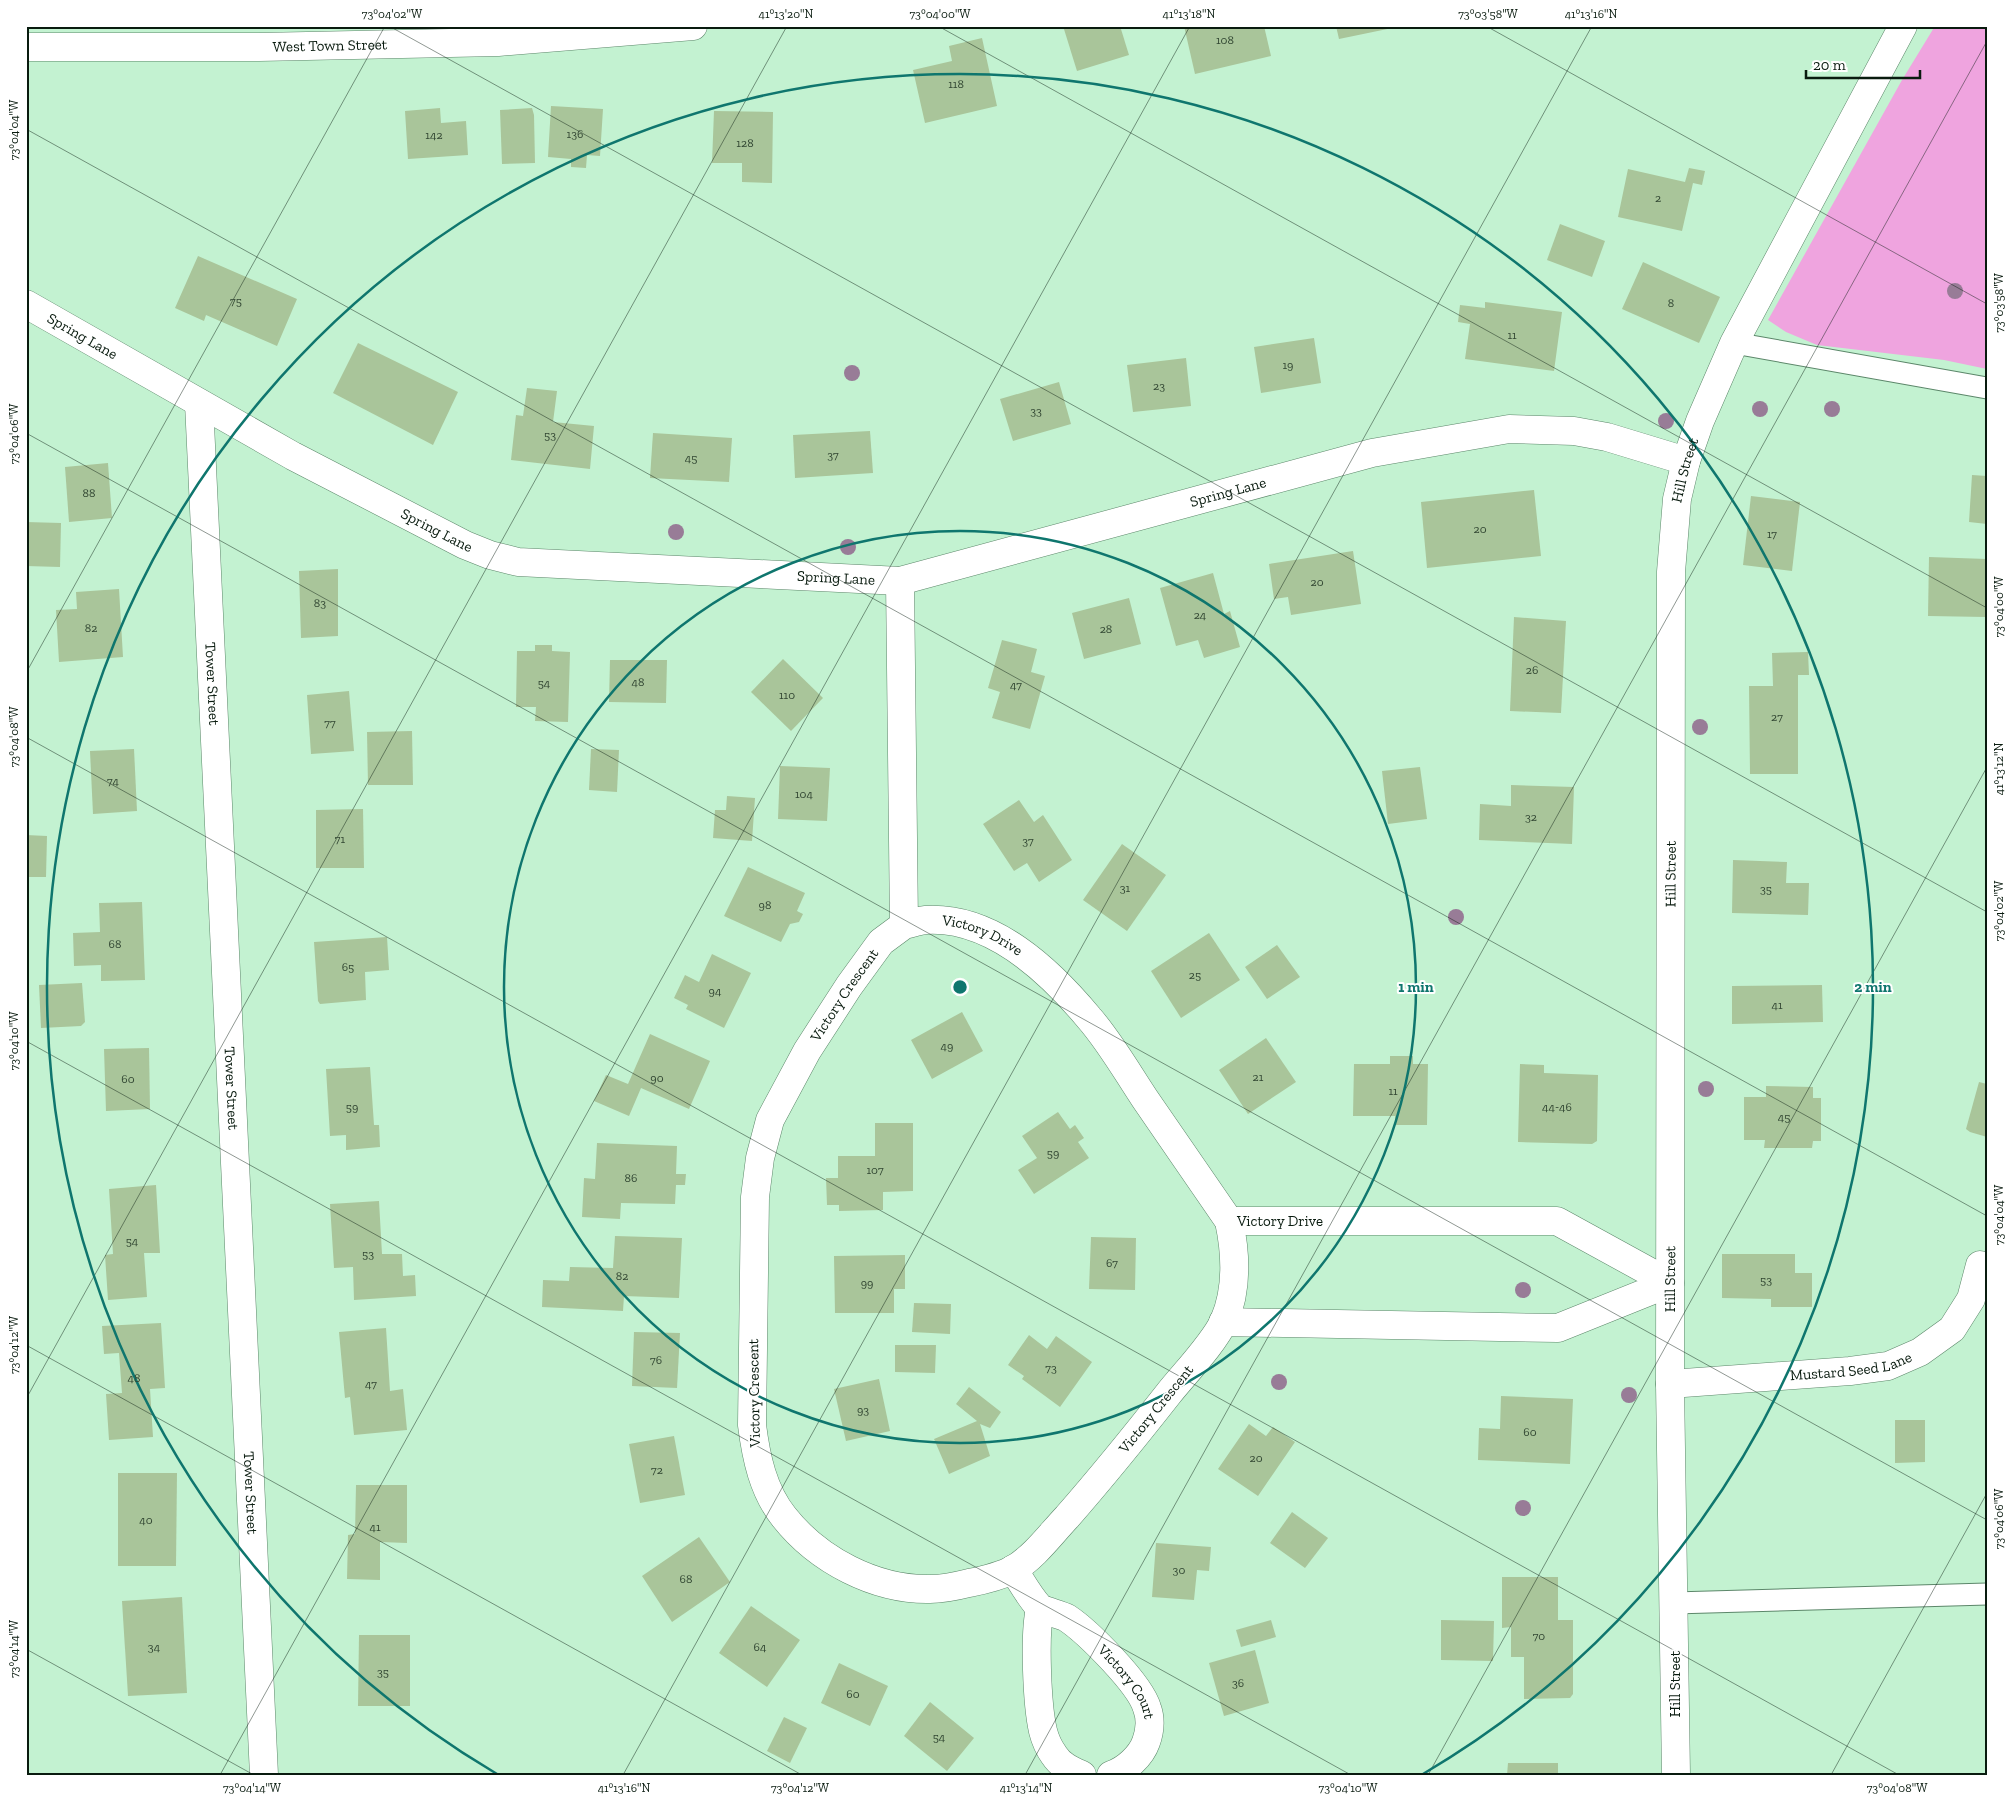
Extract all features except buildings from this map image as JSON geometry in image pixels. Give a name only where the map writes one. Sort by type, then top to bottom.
[{"type":"street","name":"West Town Street","points":[[26,47],[258,36],[364,35],[498,42],[693,26]]},
{"type":"street","name":"Hill Street","points":[[1676,1775],[1670,1283],[1671,572],[1677,499],[1686,461],[1700,421],[1734,343],[1902,26]]},
{"type":"street","name":"Spring Lane","points":[[26,304],[198,404],[293,456],[465,545],[490,555],[518,562],[900,582],[1372,453],[1509,428],[1574,431],[1607,437],[1686,461]]},
{"type":"street","name":"Tower Street","points":[[198,404],[264,1775]]},
{"type":"street","points":[[900,582],[904,925]]},
{"type":"street","name":"Victory Drive","points":[[904,925],[924,920],[942,920],[976,927],[1001,939],[1029,958],[1059,984],[1091,1019],[1229,1221],[1556,1221],[1670,1283]]},
{"type":"street","name":"Victory Crescent","points":[[904,925],[881,942],[849,986],[807,1051],[770,1120],[760,1158],[755,1197],[752,1425],[756,1453],[770,1493],[783,1516],[798,1533],[816,1548],[861,1575],[882,1583],[930,1589],[983,1580],[1013,1569],[1036,1552],[1113,1463],[1202,1352],[1223,1322],[1230,1302],[1235,1271],[1234,1241],[1229,1221]]},
{"type":"street","name":"Mustard Seed Lane","points":[[1670,1384],[1850,1371],[1888,1366],[1920,1352],[1952,1329],[1970,1299],[1980,1265]]},
{"type":"street","points":[[1223,1322],[1558,1328],[1670,1283]]},
{"type":"street","points":[[1013,1569],[1040,1609],[1037,1631],[1039,1692],[1043,1731],[1055,1757],[1069,1770],[1082,1775]]},
{"type":"street","name":"Victory Court","points":[[1040,1609],[1059,1614],[1074,1624],[1126,1676],[1147,1707],[1150,1720],[1145,1744],[1137,1757],[1127,1766],[1111,1775]]},
{"type":"lane","points":[[1734,343],[1987,388]]},
{"type":"lane","points":[[1674,1603],[1987,1594]]},
{"type":"shaded area","points":[[1935,26],[1987,26],[1987,369],[1944,360],[1817,345],[1786,332],[1768,320],[1902,80]]}]
